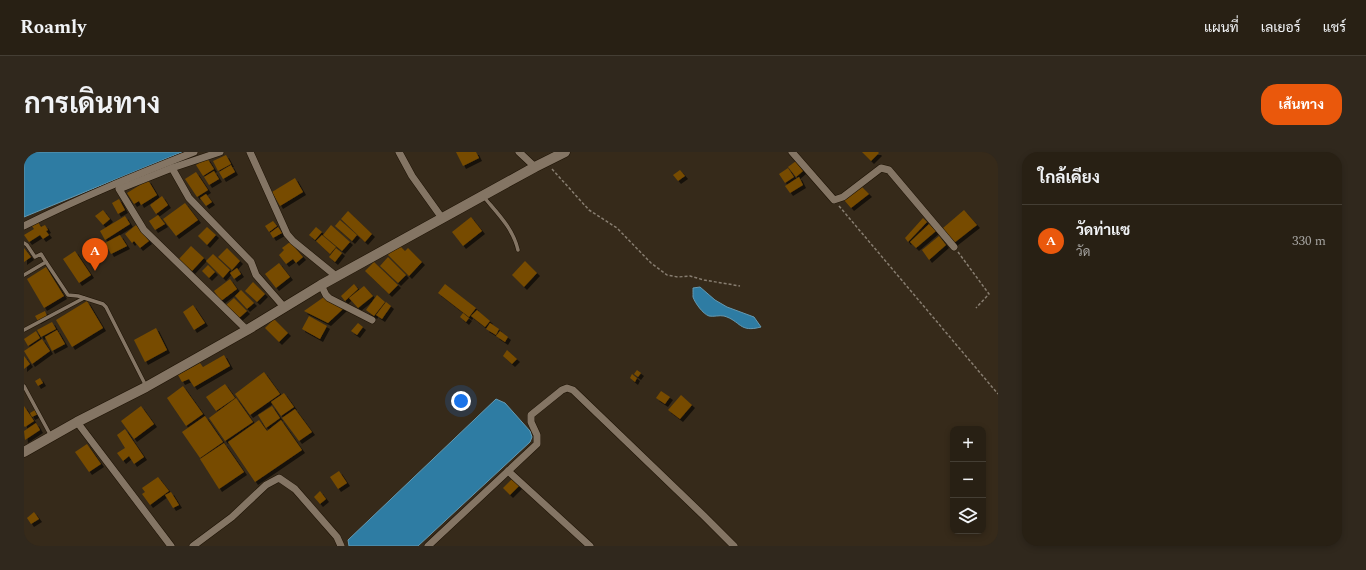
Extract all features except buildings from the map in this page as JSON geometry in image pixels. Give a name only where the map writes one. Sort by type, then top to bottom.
[{"type":"street","points":[[24,226],[59,208],[122,180],[194,152]]},
{"type":"street","points":[[220,152],[172,168],[119,189],[144,230],[247,330]]},
{"type":"street","points":[[250,152],[287,234],[293,241],[336,276]]},
{"type":"street","points":[[399,152],[412,176],[442,218]]},
{"type":"street","points":[[519,152],[535,167]]},
{"type":"street","points":[[24,451],[247,330],[336,276],[565,152]]},
{"type":"street","points":[[792,152],[834,200],[843,197],[881,168],[889,170],[954,247]]},
{"type":"street","points":[[172,168],[188,198],[251,262],[256,275],[284,307]]},
{"type":"street","points":[[321,285],[329,298],[372,320]]},
{"type":"street","points":[[428,546],[537,444],[538,435],[531,422],[530,415],[562,390],[568,388],[573,390],[734,546]]},
{"type":"street","points":[[77,422],[170,546]]},
{"type":"street","points":[[508,471],[590,546]]},
{"type":"street","points":[[193,546],[232,517],[266,485],[279,478],[295,489],[337,537],[341,546]]},
{"type":"lane","points":[[482,196],[510,227],[518,250]]},
{"type":"lane","points":[[24,243],[35,257],[41,254],[68,296],[100,302],[106,307],[146,386]]},
{"type":"lane","points":[[24,275],[46,262]]},
{"type":"lane","points":[[24,330],[84,298]]},
{"type":"lane","points":[[24,386],[52,436]]},
{"type":"path","points":[[545,162],[589,210],[617,228],[651,263],[667,275],[678,277],[690,276],[740,286]]},
{"type":"path","points":[[834,200],[998,394]]},
{"type":"path","points":[[954,247],[989,294],[976,308]]},
{"type":"water","points":[[34,152],[182,152],[24,217],[24,157]]},
{"type":"water","points":[[700,287],[715,300],[727,307],[754,317],[761,327],[748,329],[730,318],[724,316],[707,315],[700,308],[693,297],[693,288]]},
{"type":"water","points":[[496,399],[505,403],[530,431],[532,437],[530,442],[418,546],[349,546],[348,540]]},
{"type":"place","name":"วัดท่าแซ","points":[[95,271]]}]
